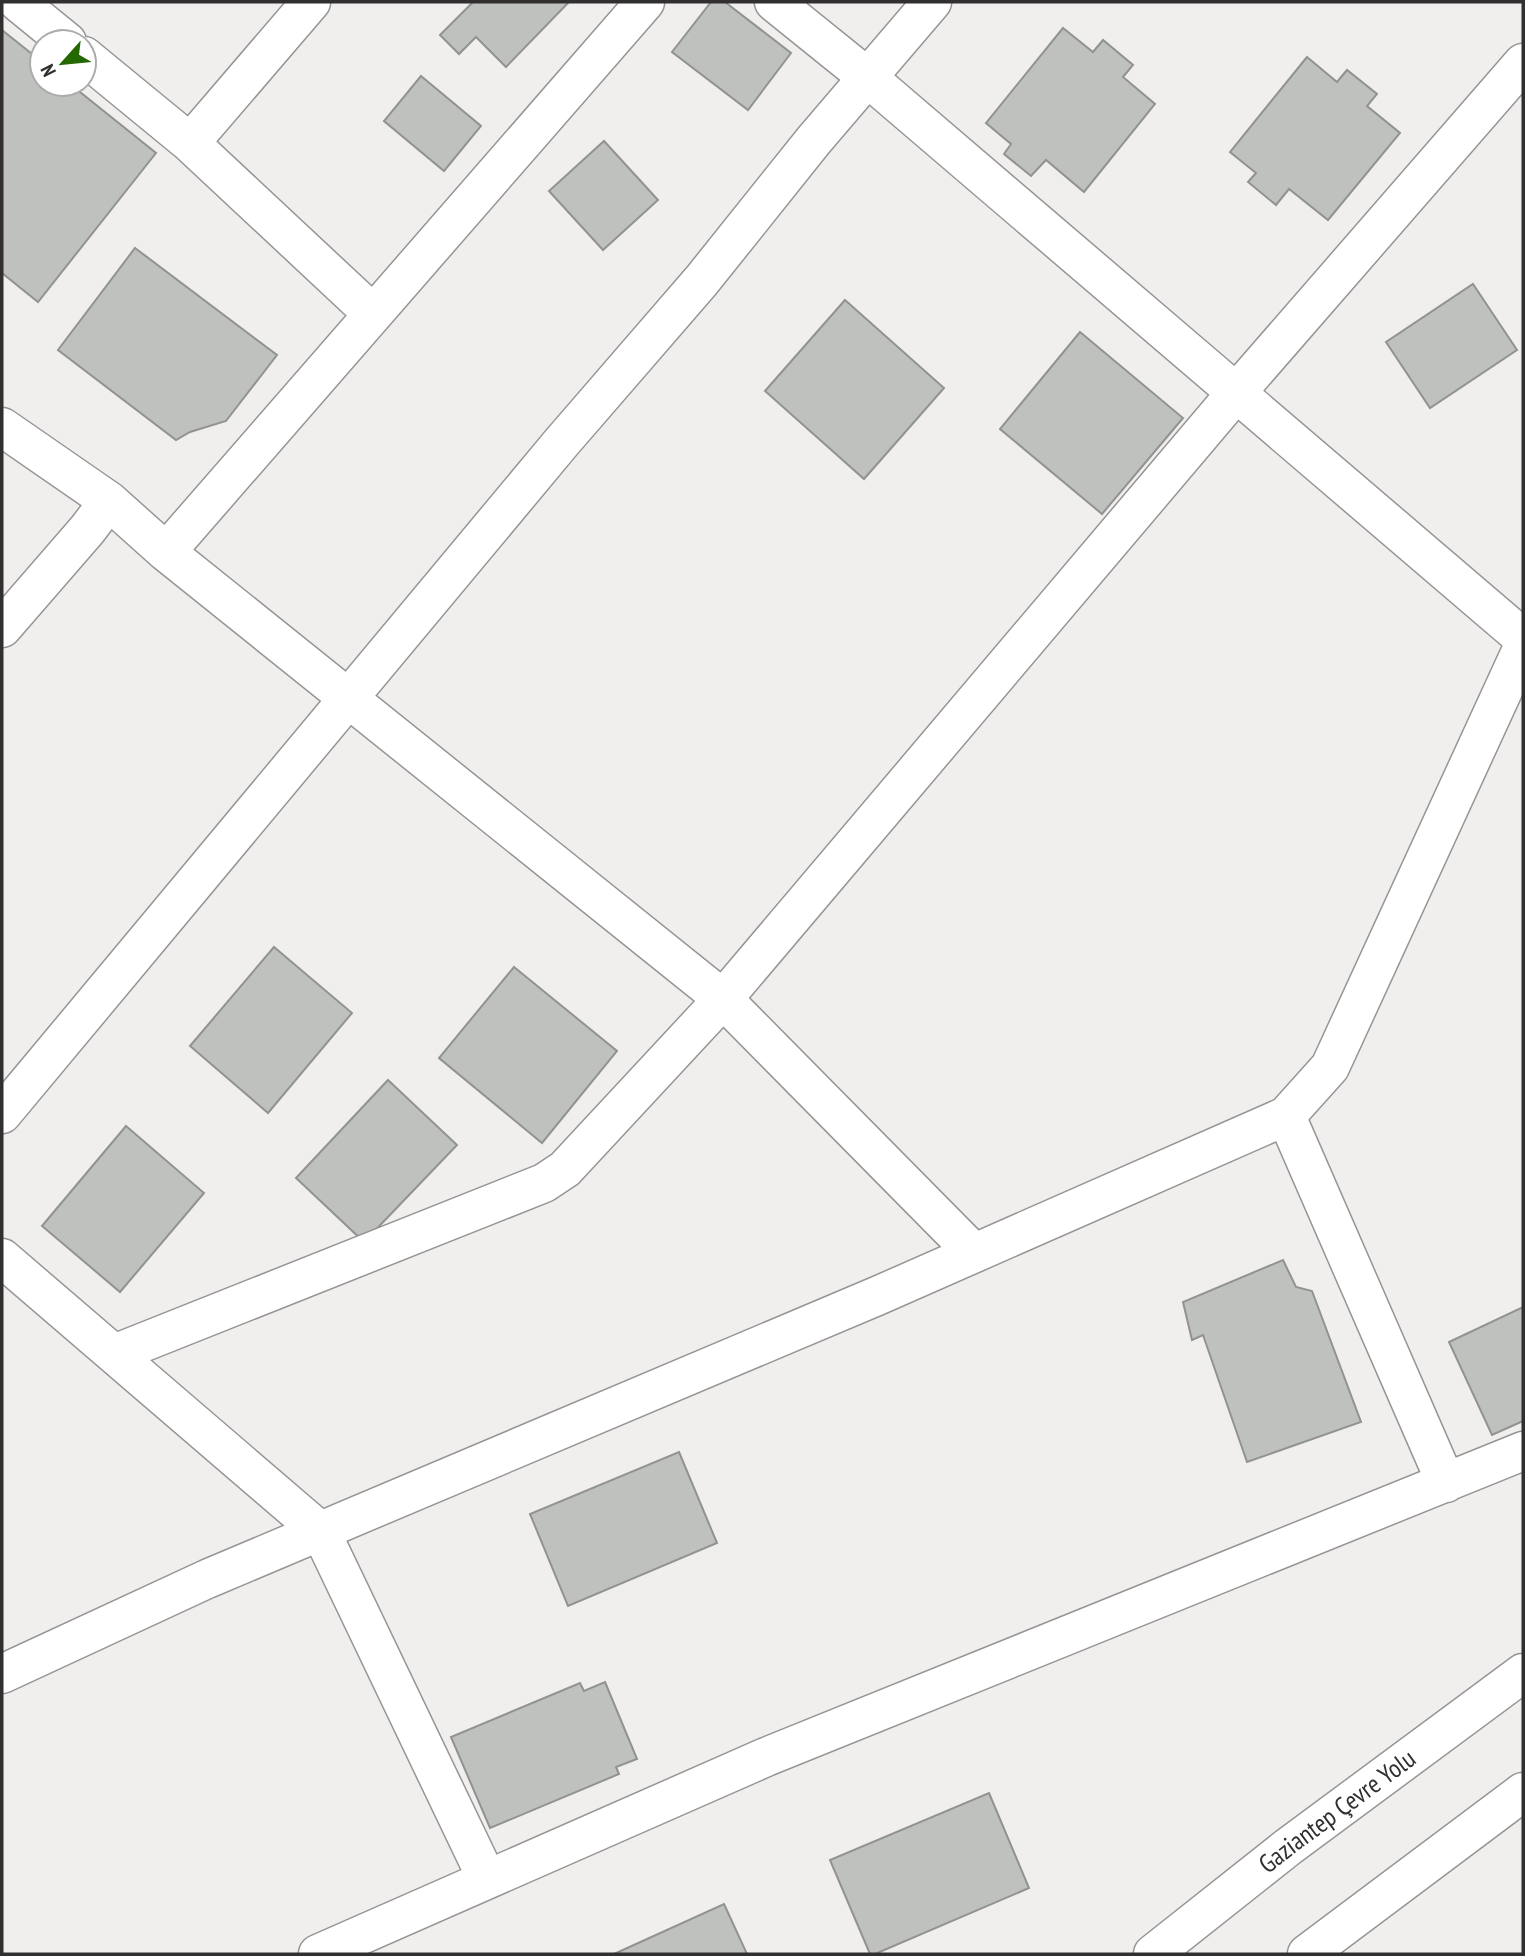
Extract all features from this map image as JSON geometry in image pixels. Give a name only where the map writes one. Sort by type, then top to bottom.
[{"type":"main road","points":[[18,2],[50,28]]},
{"type":"main road","points":[[190,143],[311,2]]},
{"type":"main road","points":[[774,2],[867,77],[1523,638]]},
{"type":"main road","points":[[2,1114],[932,2]]},
{"type":"main road","points":[[166,552],[637,5]]},
{"type":"main road","points":[[114,1354],[544,1183],[565,1169],[723,999],[1236,393],[1523,63]]},
{"type":"main road","points":[[98,67],[190,143],[373,314]]},
{"type":"main road","points":[[2,427],[109,501],[166,552],[723,999],[974,1253]]},
{"type":"main road","points":[[2,628],[109,501]]},
{"type":"main road","points":[[2,1674],[207,1579],[974,1253],[1286,1116],[1330,1067],[1523,647]]},
{"type":"main road","points":[[1286,1116],[1446,1482]]},
{"type":"main road","points":[[2,1258],[321,1532],[487,1880]]},
{"type":"main road","points":[[318,1954],[766,1757],[1523,1451]]},
{"type":"main road","name":"Gaziantep Çevre Yolu","points":[[1153,1954],[1288,1847],[1523,1673]]},
{"type":"main road","points":[[1307,1954],[1523,1792]]},
{"type":"building","points":[[473,2],[569,2],[506,67],[476,37],[459,54],[440,35]]},
{"type":"building","points":[[711,2],[725,2],[791,53],[748,110],[672,52]]},
{"type":"building","points":[[1063,28],[1093,52],[1103,40],[1133,65],[1123,77],[1155,104],[1084,192],[1046,160],[1031,176],[1004,154],[1011,144],[986,123]]},
{"type":"building","points":[[2,30],[28,51],[28,98],[87,98],[156,153],[38,302],[2,273]]},
{"type":"building","points":[[1307,57],[1337,82],[1347,70],[1377,94],[1367,106],[1400,133],[1328,220],[1289,189],[1276,205],[1248,182],[1256,173],[1230,152]]},
{"type":"building","points":[[421,76],[481,126],[444,171],[384,121]]},
{"type":"building","points":[[604,141],[658,200],[603,250],[549,191]]},
{"type":"building","points":[[135,248],[277,355],[226,421],[190,432],[176,440],[58,350]]},
{"type":"building","points":[[1473,284],[1517,350],[1430,408],[1386,342]]},
{"type":"building","points":[[845,300],[944,388],[864,479],[765,391]]},
{"type":"building","points":[[1080,332],[1183,418],[1102,514],[1000,429]]},
{"type":"building","points":[[274,947],[352,1013],[268,1113],[190,1046]]},
{"type":"building","points":[[514,967],[617,1051],[542,1143],[439,1058]]},
{"type":"building","points":[[388,1080],[457,1145],[364,1242],[296,1178]]},
{"type":"building","points":[[126,1126],[204,1193],[120,1292],[42,1226]]},
{"type":"building","points":[[1283,1260],[1296,1287],[1312,1291],[1361,1422],[1247,1462],[1203,1335],[1192,1340],[1183,1302]]},
{"type":"building","points":[[1523,1307],[1523,1421],[1492,1435],[1449,1342]]},
{"type":"building","points":[[679,1452],[717,1543],[568,1606],[530,1514]]},
{"type":"building","points":[[605,1682],[637,1759],[616,1767],[619,1774],[490,1828],[451,1737],[580,1683],[584,1691]]},
{"type":"building","points":[[989,1793],[1029,1888],[870,1954],[830,1860]]},
{"type":"building","points":[[724,1904],[747,1954],[614,1954]]}]
